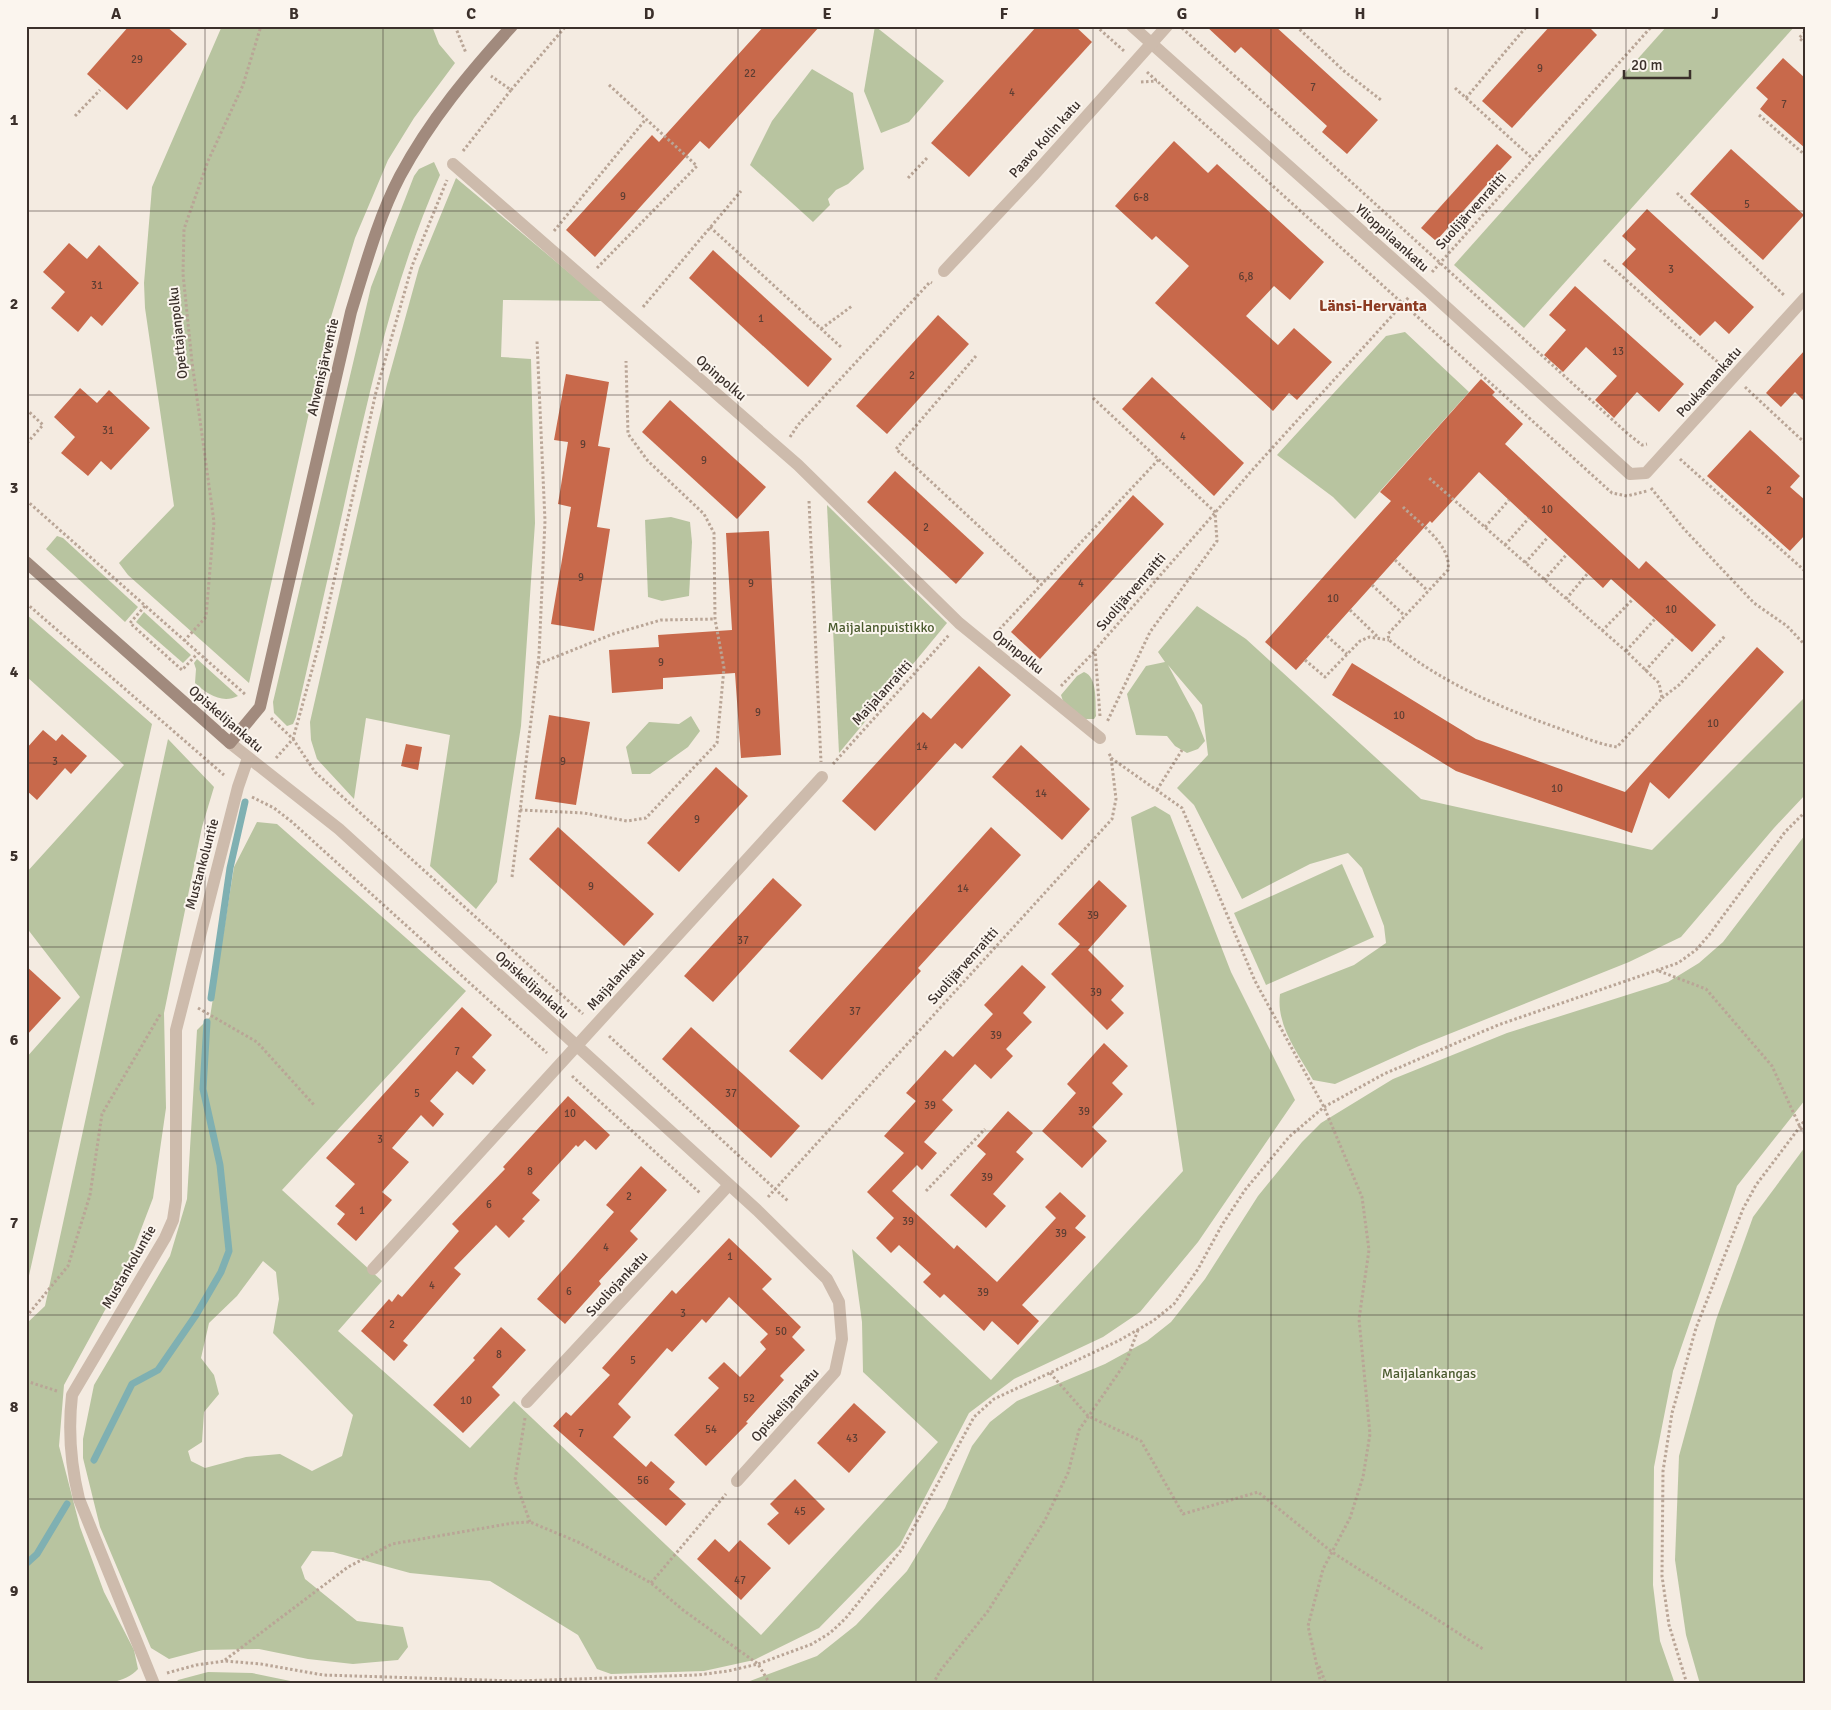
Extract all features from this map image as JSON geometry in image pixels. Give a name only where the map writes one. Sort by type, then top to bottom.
[{"type":"main road","name":"Ahvenisjärventie","points":[[230,743],[260,707],[351,312],[371,249],[400,177],[427,129],[476,65],[512,26]]},
{"type":"main road","name":"Opiskelijankatu","points":[[26,562],[230,743]]},
{"type":"street","name":"Ylioppilaankatu","points":[[1132,26],[1630,474]]},
{"type":"street","name":"Paavo Kolin katu","points":[[944,271],[1033,176],[1167,26]]},
{"type":"street","name":"Opinpolku","points":[[454,164],[586,279],[628,324],[798,465],[960,623],[1100,738]]},
{"type":"street","name":"Poukamankatu","points":[[1630,474],[1646,473],[1801,302]]},
{"type":"street","name":"Opiskelijankatu","points":[[230,743],[339,829],[728,1186],[757,1210],[827,1279],[839,1302],[842,1339],[835,1372],[737,1481]]},
{"type":"street","name":"Mustankoluntie","points":[[154,1680],[102,1560],[79,1499],[73,1473],[70,1414],[72,1395],[165,1238],[173,1220],[176,1200],[175,1049],[183,999],[238,787],[248,758]]},
{"type":"street","name":"Maijalankatu","points":[[373,1269],[822,777]]},
{"type":"street","name":"Suoliojankatu","points":[[527,1402],[728,1186]]},
{"type":"path","name":"Opettajanpolku","points":[[184,641],[206,617],[214,522],[192,362],[183,274],[184,229],[208,161],[243,85],[261,26]]},
{"type":"path","points":[[456,26],[464,52],[476,65],[511,90]]},
{"type":"path","points":[[293,739],[323,630],[379,383],[412,266],[454,164],[511,90],[566,26]]},
{"type":"path","points":[[1096,26],[1612,493],[1627,496],[1653,489]]},
{"type":"path","points":[[1180,26],[1627,433],[1642,445],[1652,441]]},
{"type":"path","points":[[1296,26],[1344,71],[1381,100]]},
{"type":"path","points":[[1466,98],[1528,26]]},
{"type":"path","name":"Suolijärvenraitti","points":[[757,1210],[1112,819],[1116,799],[1111,757],[1100,738],[1100,694],[1095,650],[1215,512],[1652,26]]},
{"type":"path","points":[[1805,32],[1799,38],[1805,43]]},
{"type":"path","points":[[586,279],[697,166],[608,84]]},
{"type":"path","points":[[1455,88],[1533,159]]},
{"type":"path","points":[[75,116],[100,90]]},
{"type":"path","points":[[1759,115],[1805,155]]},
{"type":"path","points":[[544,243],[646,119]]},
{"type":"path","points":[[908,178],[928,157]]},
{"type":"path","points":[[628,324],[740,191]]},
{"type":"path","points":[[1677,193],[1786,296],[1801,302]]},
{"type":"path","points":[[710,227],[842,348]]},
{"type":"path","points":[[1604,260],[1805,443]]},
{"type":"path","points":[[1780,303],[1786,296]]},
{"type":"path","points":[[821,329],[852,306]]},
{"type":"path","points":[[512,877],[538,664],[545,521],[537,342]]},
{"type":"path","points":[[976,356],[896,449],[1042,585]]},
{"type":"path","points":[[1715,373],[1728,359]]},
{"type":"path","points":[[520,810],[584,813],[627,820],[646,818],[717,743],[724,668],[716,619],[714,533],[704,514],[648,461],[628,434],[626,361]]},
{"type":"path","points":[[1093,398],[1160,458],[1215,512],[1218,541],[1150,632],[1100,738]]},
{"type":"path","points":[[26,409],[43,424],[26,444]]},
{"type":"path","points":[[1669,448],[1805,571]]},
{"type":"path","points":[[986,645],[1160,458]]},
{"type":"path","points":[[1630,474],[1653,489],[1684,529],[1754,603],[1787,626],[1805,645]]},
{"type":"path","points":[[1430,478],[1626,651],[1658,683],[1662,698]]},
{"type":"path","points":[[26,500],[260,707],[293,739],[315,772],[788,1201]]},
{"type":"path","points":[[1485,527],[1509,500]]},
{"type":"path","points":[[1389,640],[1388,634],[1448,570],[1450,560],[1443,547],[1403,507]]},
{"type":"path","points":[[1505,545],[1529,518]]},
{"type":"path","points":[[1525,562],[1548,537]]},
{"type":"path","points":[[1544,580],[1567,554]]},
{"type":"path","points":[[1395,560],[1428,591]]},
{"type":"path","points":[[1566,599],[1588,573]]},
{"type":"path","points":[[1372,586],[1405,616]]},
{"type":"path","points":[[1602,631],[1633,599]]},
{"type":"path","points":[[26,603],[238,787],[274,808],[292,822],[712,1204]]},
{"type":"path","points":[[145,606],[130,623],[182,670],[198,653]]},
{"type":"path","points":[[1350,610],[1379,638]]},
{"type":"path","points":[[538,664],[612,634],[661,620],[716,619]]},
{"type":"path","points":[[1626,651],[1655,620]]},
{"type":"path","name":"Maijalanraitti","points":[[822,777],[960,623]]},
{"type":"path","points":[[1327,636],[1347,654]]},
{"type":"path","points":[[1306,660],[1325,677],[1360,641],[1369,637],[1389,640],[1411,658],[1476,697],[1608,746],[1617,747],[1662,698],[1679,685],[1725,636]]},
{"type":"path","points":[[1645,671],[1675,637]]},
{"type":"path","points":[[1050,697],[1095,650]]},
{"type":"path","points":[[1157,790],[1182,750]]},
{"type":"path","points":[[1111,757],[1182,808],[1256,982],[1324,1107],[1362,1198],[1368,1250],[1360,1319],[1370,1434],[1363,1477],[1350,1518],[1323,1569],[1308,1626],[1321,1684]]},
{"type":"path","points":[[154,1680],[196,1665],[225,1661],[261,1664],[323,1675],[516,1681],[698,1675],[758,1664],[812,1644],[830,1633],[845,1619],[902,1549],[974,1417],[994,1399],[1079,1361],[1153,1321],[1174,1304],[1198,1270],[1222,1225],[1245,1190],[1289,1137],[1324,1107],[1384,1074],[1498,1025],[1678,963],[1696,950],[1785,832],[1805,812]]},
{"type":"path","points":[[1658,971],[1706,988],[1772,1066],[1805,1134]]},
{"type":"path","points":[[183,999],[257,1042],[314,1105]]},
{"type":"path","points":[[26,1317],[68,1266],[90,1194],[102,1114],[165,1007]]},
{"type":"path","points":[[1687,1684],[1669,1625],[1662,1576],[1664,1471],[1672,1413],[1696,1328],[1743,1209],[1756,1185],[1805,1120]]},
{"type":"path","points":[[926,1191],[985,1129]]},
{"type":"path","points":[[933,1684],[940,1671],[988,1612],[1045,1520],[1068,1473],[1079,1430],[1126,1362],[1139,1329]]},
{"type":"path","points":[[1050,1373],[1088,1416],[1141,1441],[1183,1514],[1258,1492],[1332,1552],[1482,1649]]},
{"type":"path","points":[[26,1381],[72,1395]]},
{"type":"path","points":[[527,1402],[516,1480],[530,1522]]},
{"type":"path","points":[[651,1583],[737,1481]]},
{"type":"path","points":[[225,1661],[348,1567],[392,1544],[513,1523],[530,1522],[578,1542],[651,1583],[683,1610],[758,1664],[770,1684]]},
{"type":"path","points":[[1315,1657],[1326,1684]]},
{"type":"green space","points":[[222,26],[432,26],[439,44],[455,63],[414,118],[388,160],[355,238],[328,327],[249,683],[128,575],[119,563],[174,506],[145,308],[144,283],[152,187]]},
{"type":"green space","points":[[875,26],[944,81],[909,122],[881,133],[864,91]]},
{"type":"green space","points":[[1667,26],[1795,26],[1524,328],[1454,265]]},
{"type":"green space","points":[[812,69],[853,93],[864,169],[848,184],[836,190],[828,199],[830,205],[813,222],[750,165],[772,121]]},
{"type":"green space","points":[[434,162],[440,175],[412,246],[389,319],[361,431],[296,717],[293,724],[287,726],[274,713],[273,702],[371,287],[414,176],[419,169]]},
{"type":"green space","points":[[456,178],[603,301],[503,300],[501,357],[531,359],[535,523],[521,726],[497,882],[476,909],[430,866],[450,735],[366,718],[354,799],[317,759],[311,740],[310,722],[387,384],[419,268]]},
{"type":"green space","points":[[1405,332],[1469,392],[1355,519],[1333,497],[1277,455],[1386,336]]},
{"type":"green space","name":"Maijalanpuistikko","points":[[827,505],[947,623],[839,753]]},
{"type":"green space","points":[[671,517],[690,522],[692,542],[689,596],[662,601],[648,597],[645,520]]},
{"type":"green space","points":[[57,536],[63,538],[138,607],[125,622],[46,549]]},
{"type":"green space","points":[[1197,606],[1246,639],[1421,799],[1652,850],[1805,697],[1805,795],[1774,828],[1681,937],[1629,962],[1419,1046],[1335,1084],[1313,1080],[1289,1039],[1281,1017],[1280,994],[1354,965],[1386,943],[1384,926],[1362,868],[1348,853],[1310,864],[1242,899],[1194,805],[1177,788],[1208,755],[1202,705],[1168,665],[1194,713],[1205,741],[1198,749],[1187,753],[1175,746],[1167,736],[1136,735],[1127,694],[1146,666],[1165,662],[1158,652]]},
{"type":"green space","points":[[144,612],[191,655],[183,663],[136,622]]},
{"type":"green space","points":[[26,614],[152,724],[26,1289],[26,1058],[80,997],[26,927],[26,873],[124,765],[26,676]]},
{"type":"green space","points":[[197,659],[238,696],[226,699],[215,697],[195,683],[196,669],[194,663]]},
{"type":"green space","points":[[1084,672],[1092,679],[1094,685],[1096,716],[1094,719],[1085,719],[1063,701],[1061,695],[1077,676]]},
{"type":"green space","points":[[691,716],[700,731],[688,747],[650,774],[632,774],[626,747],[649,722],[679,724]]},
{"type":"green space","points":[[168,739],[214,787],[202,827],[164,1013],[166,1108],[153,1198],[122,1279],[64,1385],[59,1446],[80,1527],[104,1592],[134,1650],[138,1669],[128,1677],[101,1684],[70,1686],[26,1684],[26,1324],[45,1306]]},
{"type":"green space","points":[[1155,806],[1170,815],[1231,972],[1295,1100],[1198,1242],[1140,1312],[1103,1337],[1014,1379],[969,1413],[900,1545],[819,1628],[754,1660],[704,1671],[611,1674],[597,1669],[578,1635],[490,1581],[410,1573],[333,1552],[312,1551],[301,1567],[305,1579],[357,1621],[403,1627],[408,1647],[398,1660],[353,1664],[308,1659],[259,1649],[203,1650],[169,1659],[151,1648],[100,1527],[83,1458],[83,1439],[94,1385],[170,1256],[187,1199],[197,1030],[210,1017],[234,867],[257,822],[277,824],[466,991],[282,1190],[382,1281],[338,1331],[470,1448],[514,1401],[761,1635],[938,1442],[863,1372],[862,1322],[852,1249],[991,1380],[1183,1171],[1131,817]],"holes":[[[263,1261],[276,1272],[279,1299],[273,1333],[353,1415],[342,1456],[312,1471],[280,1454],[246,1457],[205,1468],[191,1461],[188,1451],[202,1442],[204,1412],[219,1394],[214,1375],[201,1358],[209,1323],[237,1296]]]},
{"type":"green space","name":"Maijalankangas","points":[[1805,835],[1805,1100],[1737,1186],[1673,1371],[1654,1467],[1653,1585],[1660,1641],[1675,1684],[742,1684],[817,1656],[856,1625],[907,1571],[945,1508],[972,1446],[990,1422],[1017,1401],[1105,1364],[1147,1341],[1171,1322],[1205,1279],[1258,1196],[1302,1142],[1321,1123],[1393,1079],[1507,1033],[1668,982],[1699,963],[1723,942]]},
{"type":"green space","points":[[1342,864],[1374,937],[1266,985],[1234,913]]},
{"type":"green space","points":[[1805,1147],[1805,1684],[1700,1684],[1686,1635],[1675,1560],[1679,1456],[1716,1320],[1753,1217]]},
{"type":"green space","points":[[208,1672],[252,1673],[305,1684],[175,1684],[178,1680]]},
{"type":"building","points":[[129,26],[166,26],[187,44],[127,110],[87,74]]},
{"type":"building","points":[[764,26],[820,26],[709,149],[700,141],[595,257],[566,230],[652,135],[659,142]]},
{"type":"building","points":[[1037,26],[1075,26],[1092,42],[969,177],[931,143]]},
{"type":"building","points":[[1206,26],[1275,26],[1378,120],[1347,154],[1322,132],[1327,126],[1241,47],[1235,53]]},
{"type":"building","points":[[1550,26],[1588,26],[1597,35],[1512,128],[1482,101]]},
{"type":"building","points":[[1783,58],[1805,78],[1805,148],[1760,109],[1768,99],[1756,88]]},
{"type":"building","points":[[1174,141],[1208,173],[1217,164],[1324,262],[1290,300],[1274,286],[1246,316],[1278,345],[1294,328],[1332,362],[1297,400],[1289,393],[1273,411],[1155,303],[1189,266],[1156,236],[1152,240],[1115,206]]},
{"type":"building","points":[[1497,144],[1512,157],[1436,241],[1421,228]]},
{"type":"building","points":[[1731,149],[1804,215],[1763,260],[1690,194]]},
{"type":"building","points":[[1647,209],[1754,307],[1729,334],[1715,321],[1700,336],[1622,264],[1636,249],[1622,236]]},
{"type":"building","points":[[69,243],[87,259],[99,245],[139,283],[102,326],[91,316],[78,332],[51,308],[65,292],[43,272]]},
{"type":"building","points":[[713,250],[832,359],[808,387],[689,278]]},
{"type":"building","points":[[1575,286],[1684,384],[1659,412],[1637,392],[1614,418],[1595,400],[1617,376],[1586,347],[1563,372],[1544,355],[1566,330],[1549,315]]},
{"type":"building","points":[[938,315],[969,344],[887,434],[856,406]]},
{"type":"building","points":[[1805,350],[1805,402],[1795,392],[1781,407],[1766,393]]},
{"type":"building","points":[[566,374],[609,382],[598,446],[610,448],[597,527],[610,529],[594,631],[551,624],[571,507],[558,504],[568,442],[554,440]]},
{"type":"building","points":[[1152,377],[1244,463],[1214,496],[1122,409]]},
{"type":"building","points":[[1481,379],[1495,392],[1492,395],[1523,424],[1505,444],[1639,569],[1646,561],[1716,625],[1692,652],[1611,579],[1603,588],[1479,472],[1432,523],[1430,521],[1296,670],[1265,642],[1391,501],[1380,492]]},
{"type":"building","points":[[80,388],[97,403],[109,390],[150,428],[111,470],[101,461],[88,476],[61,453],[75,437],[54,417]]},
{"type":"building","points":[[670,400],[766,487],[737,519],[642,432]]},
{"type":"building","points":[[1750,430],[1800,476],[1790,487],[1805,500],[1805,535],[1790,551],[1707,476]]},
{"type":"building","points":[[895,471],[984,553],[956,584],[867,502]]},
{"type":"building","points":[[1133,495],[1164,524],[1040,659],[1011,632]]},
{"type":"building","points":[[769,531],[781,755],[741,758],[735,673],[663,678],[663,689],[612,693],[609,650],[659,647],[658,635],[732,630],[726,533]]},
{"type":"building","points":[[1757,647],[1784,672],[1669,799],[1650,782],[1632,833],[1456,771],[1332,695],[1352,663],[1476,739],[1625,792]]},
{"type":"building","points":[[979,666],[1011,695],[962,749],[955,743],[875,831],[842,801],[923,712],[931,719]]},
{"type":"building","points":[[549,715],[590,722],[576,805],[535,799]]},
{"type":"building","points":[[43,730],[56,741],[62,734],[87,756],[71,774],[65,768],[37,800],[26,790],[26,749]]},
{"type":"building","points":[[406,744],[422,747],[418,770],[401,766]]},
{"type":"building","points":[[1021,745],[1090,809],[1062,840],[992,777]]},
{"type":"building","points":[[716,767],[748,796],[679,872],[647,843]]},
{"type":"building","points":[[558,827],[654,914],[624,946],[529,859]]},
{"type":"building","points":[[991,827],[1021,855],[918,968],[921,971],[822,1080],[789,1051]]},
{"type":"building","points":[[773,878],[802,905],[713,1002],[684,976]]},
{"type":"building","points":[[1099,880],[1127,906],[1088,950],[1124,986],[1111,1000],[1124,1013],[1107,1030],[1051,974],[1080,944],[1058,924]]},
{"type":"building","points":[[1022,965],[1046,987],[1023,1013],[1032,1022],[1006,1049],[1013,1056],[991,1079],[975,1064],[942,1100],[953,1110],[924,1142],[937,1153],[922,1170],[917,1165],[892,1191],[954,1249],[957,1245],[997,1282],[1056,1218],[1045,1207],[1060,1192],[1086,1216],[1075,1228],[1086,1237],[1022,1305],[1039,1321],[1018,1345],[992,1321],[984,1331],[944,1294],[940,1298],[923,1282],[931,1274],[899,1245],[891,1253],[876,1238],[894,1218],[867,1192],[904,1153],[884,1136],[916,1101],[906,1093],[945,1050],[953,1057],[993,1014],[984,1005]]},
{"type":"building","points":[[26,966],[61,998],[26,1036]]},
{"type":"building","points":[[462,1007],[492,1035],[472,1057],[486,1070],[473,1085],[457,1071],[430,1101],[444,1114],[433,1127],[421,1115],[392,1148],[409,1162],[382,1192],[392,1200],[356,1241],[337,1224],[345,1214],[335,1206],[355,1184],[326,1158]]},
{"type":"building","points":[[691,1027],[800,1126],[771,1158],[662,1059]]},
{"type":"building","points":[[1104,1043],[1128,1066],[1112,1083],[1123,1094],[1092,1127],[1107,1141],[1082,1168],[1042,1131],[1076,1093],[1067,1084]]},
{"type":"building","points":[[568,1096],[610,1135],[596,1150],[585,1140],[578,1147],[576,1145],[532,1193],[540,1200],[522,1219],[525,1221],[509,1238],[496,1225],[454,1268],[461,1274],[403,1341],[408,1345],[394,1361],[361,1331],[389,1299],[392,1302],[398,1294],[402,1297],[459,1231],[452,1224],[505,1169],[503,1167]]},
{"type":"building","points":[[1008,1111],[1033,1133],[1016,1152],[1024,1159],[993,1194],[1006,1206],[986,1228],[950,1195],[986,1154],[977,1146]]},
{"type":"building","points":[[641,1166],[667,1190],[630,1231],[638,1239],[599,1281],[601,1284],[565,1324],[537,1299],[614,1212],[606,1205]]},
{"type":"building","points":[[729,1238],[772,1279],[762,1289],[801,1327],[792,1337],[805,1350],[780,1376],[784,1380],[746,1422],[748,1423],[706,1466],[674,1435],[719,1388],[708,1378],[724,1362],[740,1377],[766,1349],[760,1342],[768,1334],[729,1297],[706,1323],[702,1319],[672,1352],[667,1348],[618,1404],[631,1417],[613,1437],[646,1467],[651,1461],[675,1482],[669,1489],[686,1504],[666,1526],[553,1426],[566,1412],[571,1416],[610,1375],[602,1368],[672,1290],[676,1294]]},
{"type":"building","points":[[501,1327],[526,1350],[492,1387],[500,1395],[463,1433],[433,1405],[475,1360],[473,1358]]},
{"type":"building","points":[[854,1403],[886,1432],[849,1473],[817,1443]]},
{"type":"building","points":[[795,1479],[825,1509],[789,1545],[767,1524],[779,1513],[770,1504]]},
{"type":"building","points":[[715,1539],[729,1552],[740,1540],[771,1568],[741,1600],[697,1559]]},
{"type":"waterway","points":[[211,998],[230,868],[245,802]]},
{"type":"waterway","points":[[94,1460],[132,1384],[158,1370],[196,1315],[221,1272],[229,1251],[220,1165],[203,1089],[207,1022]]},
{"type":"waterway","points":[[26,1564],[37,1554],[67,1504]]},
{"type":"district","name":"Länsi-Hervanta","points":[[1373,306]]}]
